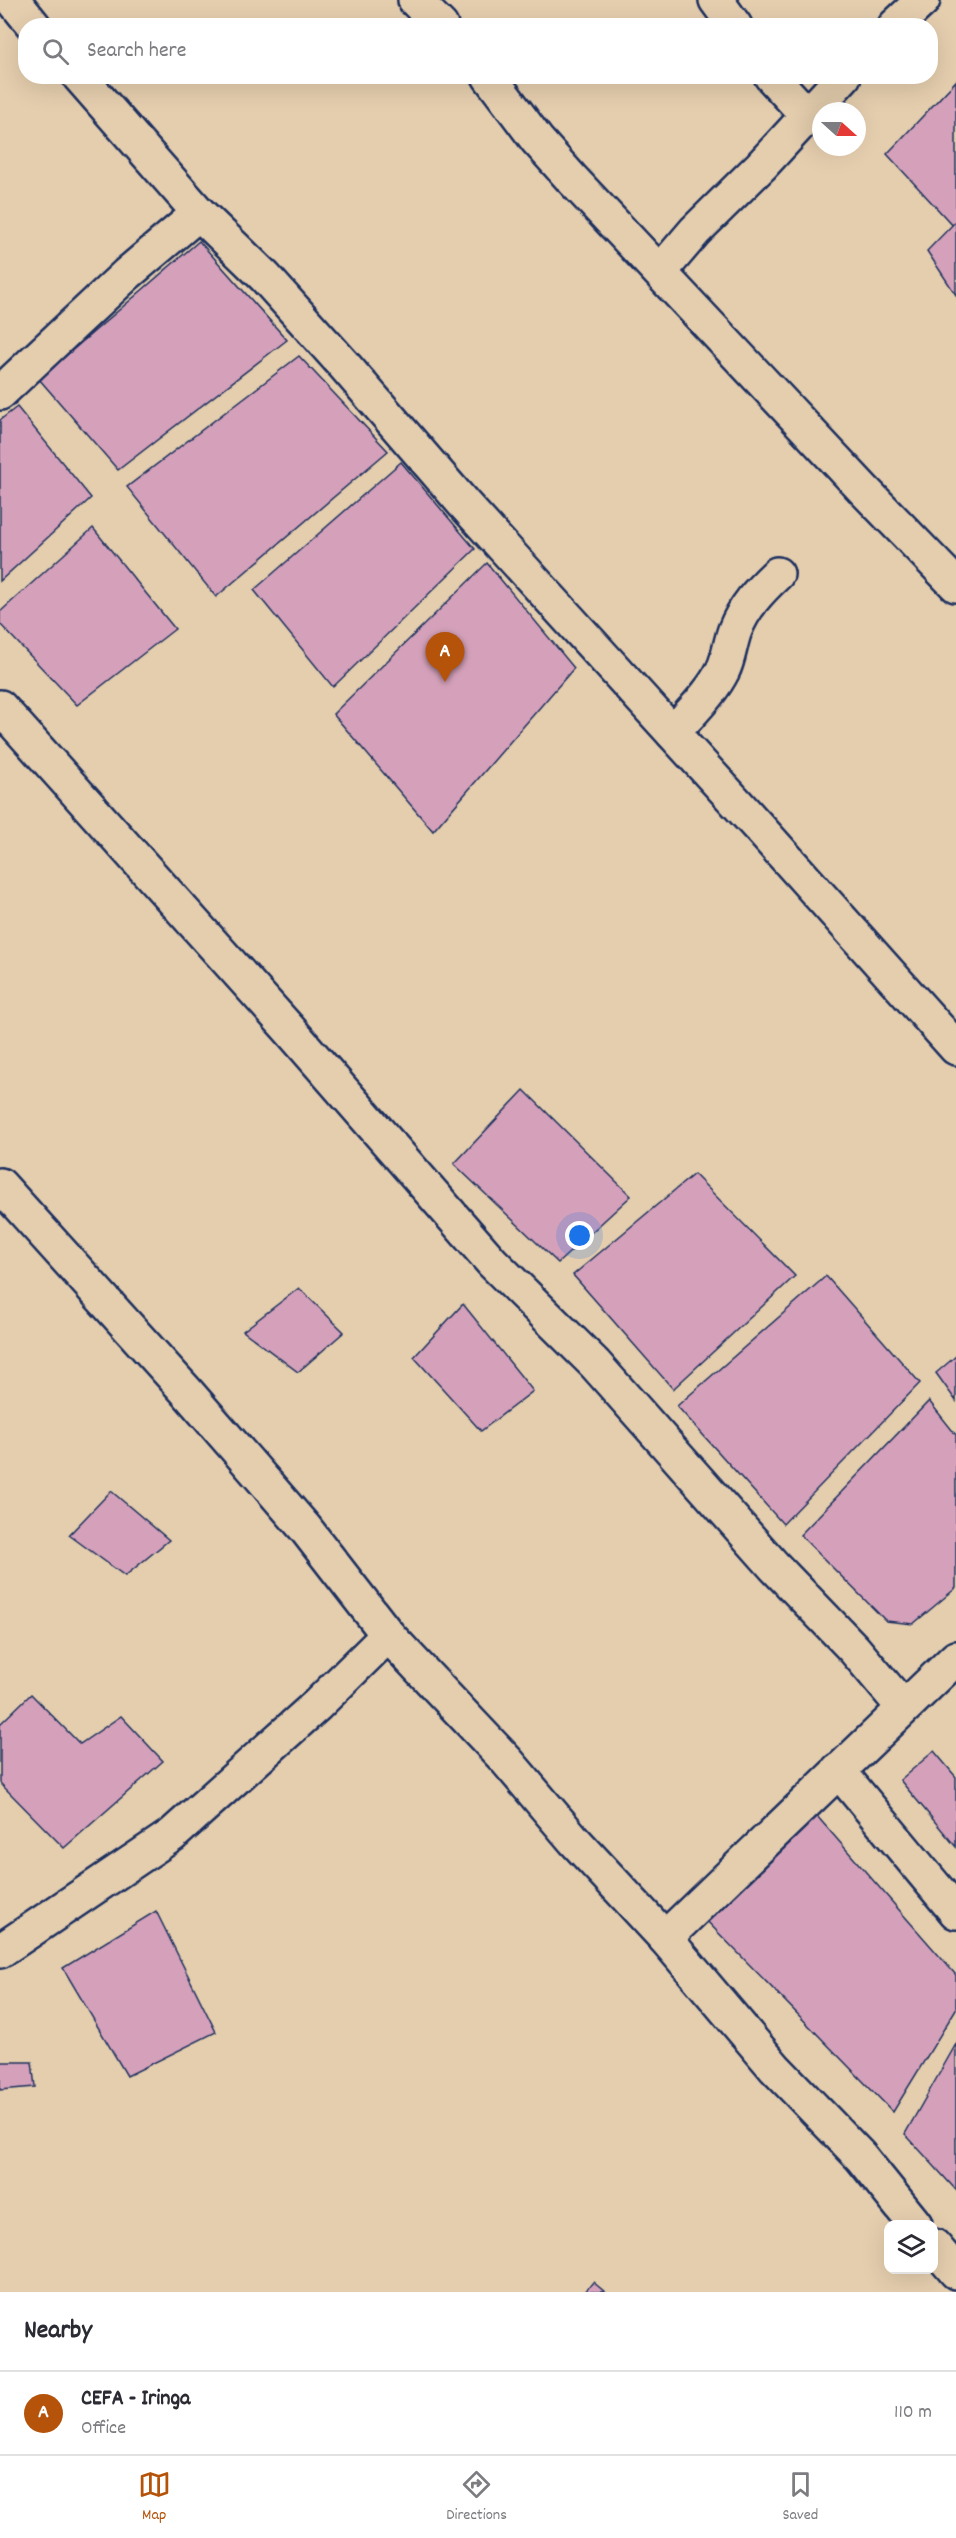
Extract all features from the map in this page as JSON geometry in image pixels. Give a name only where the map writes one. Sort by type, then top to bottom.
[{"type":"street","points":[[13,0],[28,18]]},
{"type":"street","points":[[416,0],[433,18]]},
{"type":"street","points":[[716,0],[729,18]]},
{"type":"street","points":[[904,18],[923,0]]},
{"type":"street","points":[[87,84],[199,213],[273,286],[344,364],[464,504],[956,1048]]},
{"type":"street","points":[[495,84],[537,140],[848,474],[956,585]]},
{"type":"street","points":[[778,84],[807,115]]},
{"type":"street","points":[[660,272],[695,231],[761,166],[836,84]]},
{"type":"street","points":[[0,393],[127,274],[199,213]]},
{"type":"street","points":[[673,733],[705,696],[723,670],[735,630],[744,610],[757,593],[777,574]]},
{"type":"street","points":[[0,706],[289,1029],[492,1262],[595,1364],[774,1566],[854,1649],[903,1707]]},
{"type":"street","points":[[0,1185],[187,1392],[305,1528],[388,1635],[507,1761],[574,1840],[665,1938],[775,2068],[861,2157],[912,2220]]},
{"type":"street","points":[[0,1951],[172,1835],[317,1705],[388,1635]]},
{"type":"street","points":[[665,1938],[956,1658]]},
{"type":"street","points":[[838,1770],[956,1912]]},
{"type":"street","points":[[938,2252],[956,2272]]},
{"type":"building","points":[[956,81],[956,229],[887,154]]},
{"type":"building","points":[[956,221],[956,295],[927,251]]},
{"type":"building","points":[[199,241],[287,340],[118,470],[39,379]]},
{"type":"building","points":[[299,356],[388,451],[216,597],[127,487]]},
{"type":"building","points":[[17,407],[91,498],[0,581],[0,420]]},
{"type":"building","points":[[401,462],[475,549],[333,687],[254,590]]},
{"type":"building","points":[[93,528],[175,629],[77,705],[0,624],[0,612]]},
{"type":"building","points":[[487,563],[574,668],[433,831],[333,714]]},
{"type":"building","points":[[524,1090],[631,1196],[558,1263],[454,1164]]},
{"type":"building","points":[[694,1174],[795,1276],[673,1389],[573,1275]]},
{"type":"building","points":[[826,1276],[920,1383],[783,1524],[677,1406]]},
{"type":"building","points":[[299,1288],[344,1332],[298,1372],[243,1331]]},
{"type":"building","points":[[463,1304],[533,1391],[481,1431],[414,1357]]},
{"type":"building","points":[[956,1356],[956,1401],[936,1373]]},
{"type":"building","points":[[929,1401],[956,1435],[956,1588],[913,1624],[886,1621],[800,1535]]},
{"type":"building","points":[[111,1491],[169,1540],[125,1576],[69,1535]]},
{"type":"building","points":[[31,1694],[80,1744],[121,1716],[163,1761],[64,1848],[0,1783],[0,1724]]},
{"type":"building","points":[[934,1751],[956,1777],[956,1847],[900,1780]]},
{"type":"building","points":[[816,1815],[956,1975],[956,2009],[893,2112],[704,1918]]},
{"type":"building","points":[[156,1911],[216,2032],[127,2076],[63,1968]]},
{"type":"building","points":[[956,2044],[956,2190],[905,2134]]},
{"type":"building","points":[[0,2062],[32,2062],[35,2087],[0,2090]]},
{"type":"building","points":[[593,2282],[605,2292],[585,2292]]},
{"type":"place","name":"CEFA - Iringa","points":[[445,682]]}]
